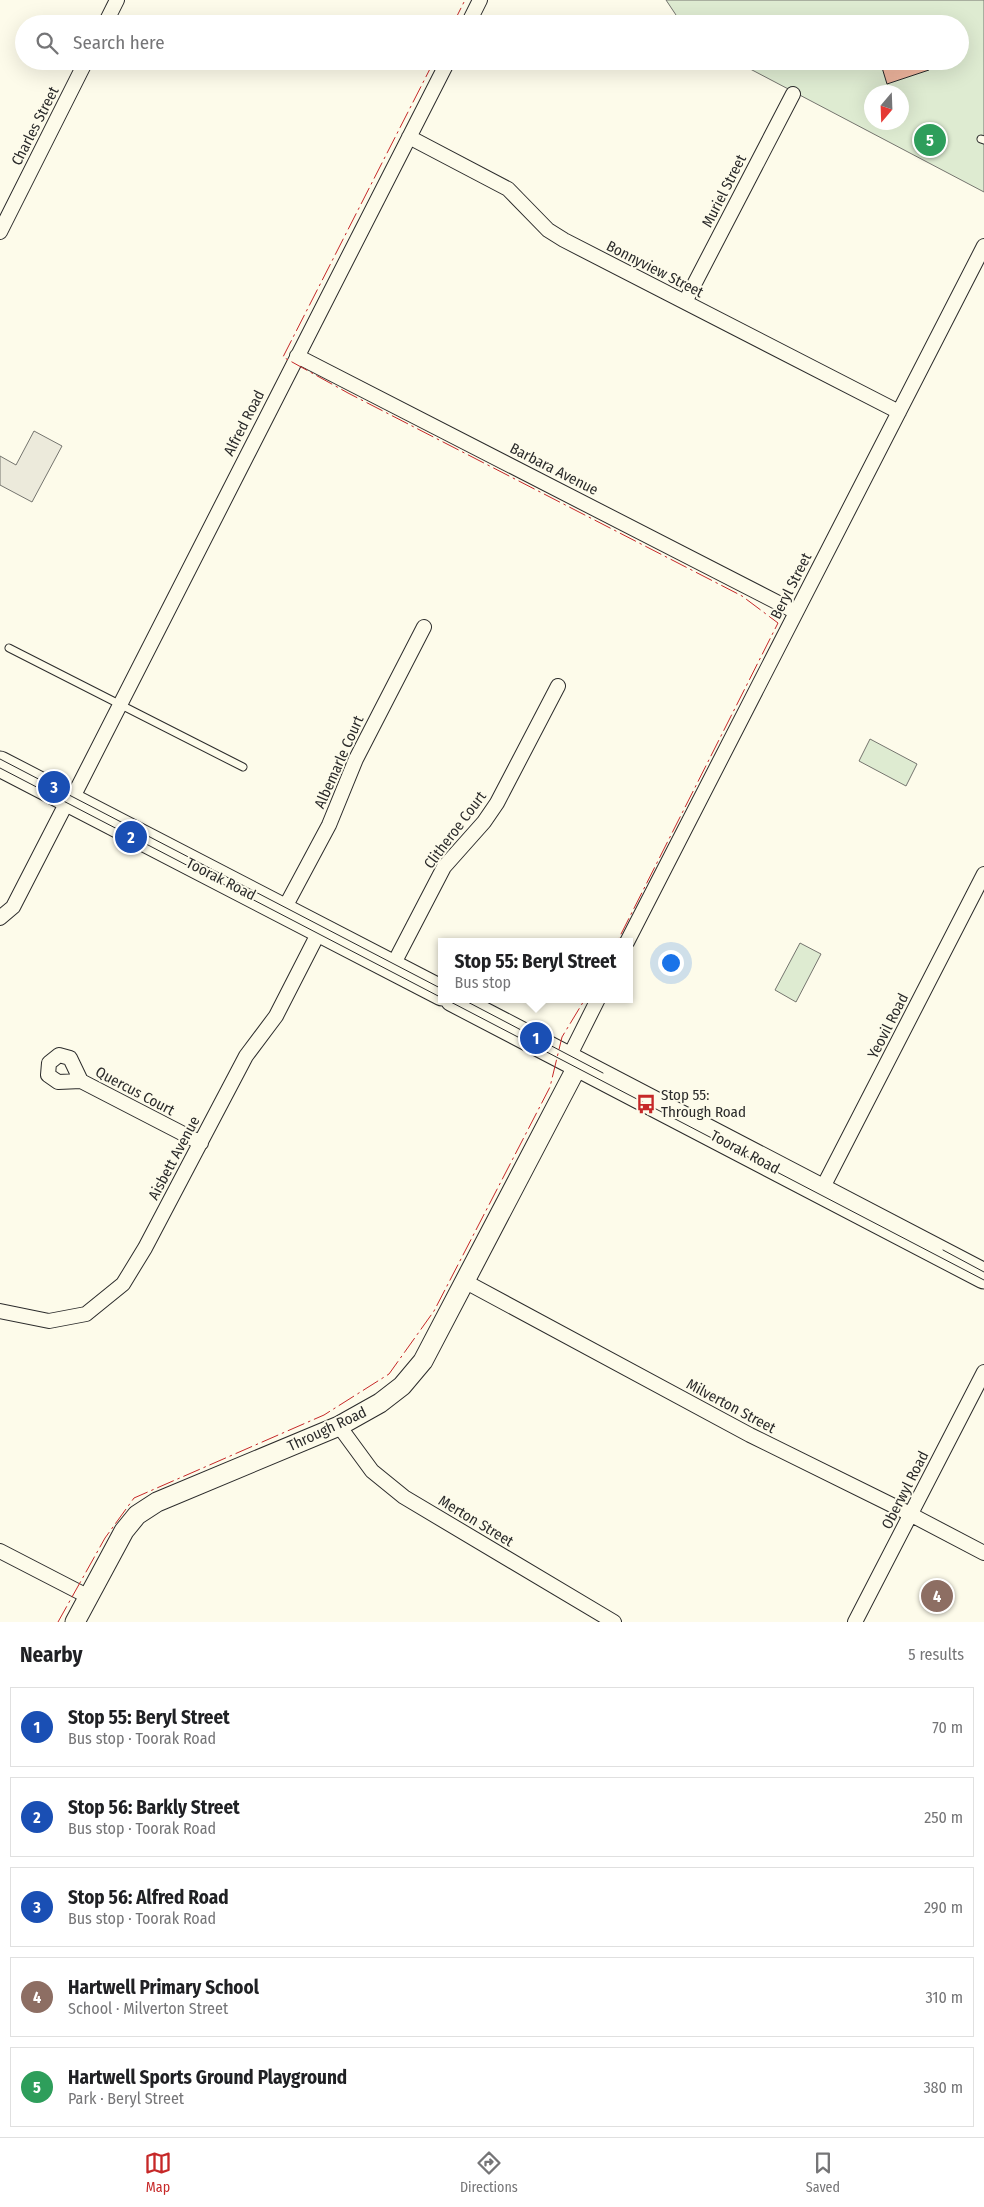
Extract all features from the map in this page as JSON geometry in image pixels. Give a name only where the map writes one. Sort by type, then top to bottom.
[{"type":"highway","name":"Toorak Road","points":[[0,764],[438,991]]},
{"type":"highway","name":"Toorak Road","points":[[462,1003],[984,1276]]},
{"type":"street","points":[[110,15],[117,0]]},
{"type":"street","points":[[472,15],[480,0]]},
{"type":"street","name":"Charles Street","points":[[0,232],[81,70]]},
{"type":"street","name":"Alfred Road","points":[[0,918],[13,907],[70,800],[443,70]]},
{"type":"street","name":"Muriel Street","points":[[685,302],[793,94]]},
{"type":"street","name":"Bonnyview Street","points":[[409,137],[508,188],[556,235],[899,412]]},
{"type":"street","name":"Beryl Street","points":[[630,938],[984,246]]},
{"type":"street","name":"Barbara Avenue","points":[[297,356],[796,612]]},
{"type":"street","name":"Albemarle Court","points":[[283,911],[329,825],[356,759],[424,627]]},
{"type":"street","name":"Clitheroe Court","points":[[392,967],[444,867],[484,822],[497,803],[558,686]]},
{"type":"street","name":"Yeovil Road","points":[[821,1191],[983,879]]},
{"type":"street","name":"Aisbett Avenue","points":[[0,1311],[50,1321],[86,1314],[123,1284],[145,1248],[246,1056],[276,1016],[320,930]]},
{"type":"street","points":[[573,1062],[596,1003]]},
{"type":"street","name":"Through Road","points":[[78,1621],[124,1531],[137,1515],[157,1502],[339,1426],[380,1403],[402,1386],[423,1361],[466,1282],[573,1062]]},
{"type":"street","name":"Quercus Court","points":[[81,1081],[201,1143]]},
{"type":"street","name":"Milverton Street","points":[[466,1282],[750,1435],[911,1514],[984,1553]]},
{"type":"street","name":"Oberwyl Road","points":[[855,1622],[984,1372]]},
{"type":"street","name":"Merton Street","points":[[339,1426],[372,1471],[404,1496],[614,1622]]},
{"type":"street","points":[[0,1551],[89,1597]]},
{"type":"lane","points":[[9,648],[243,767]]},
{"type":"green space","points":[[666,0],[984,0],[984,192],[866,130],[909,130],[909,85],[864,85],[864,129],[752,70],[969,70],[969,15],[676,15]]},
{"type":"green space","points":[[870,739],[917,764],[906,786],[859,761]]},
{"type":"green space","points":[[800,943],[821,954],[796,1002],[775,990]]},
{"type":"shaded area","points":[[34,431],[62,446],[32,502],[0,485],[0,456],[16,465]]},
{"type":"building","points":[[883,70],[929,70],[887,84]]},
{"type":"tram line","points":[[0,759],[438,987]]},
{"type":"tram line","points":[[0,768],[438,996]]},
{"type":"tram line","points":[[453,1003],[984,1280]]},
{"type":"tram line","points":[[470,1003],[603,1073]]},
{"type":"tram line","points":[[943,1250],[984,1272]]},
{"type":"power","points":[[458,15],[465,0]]},
{"type":"power","points":[[429,70],[283,357],[348,393],[742,596],[778,623],[619,938]]},
{"type":"power","points":[[58,1622],[105,1538],[134,1498],[324,1415],[389,1374],[434,1311],[550,1087],[562,1037],[583,1003]]},
{"type":"place","name":"Hartwell Sports Ground Playground","points":[[930,140]]},
{"type":"place","name":"Stop 56: Alfred Road","points":[[54,787]]},
{"type":"place","name":"Stop 56: Barkly Street","points":[[131,837]]},
{"type":"place","name":"Stop 55: Beryl Street","points":[[536,1038]]},
{"type":"place","name":"Stop 55: Through Road","points":[[646,1104]]},
{"type":"place","name":"Hartwell Primary School","points":[[937,1596]]}]
